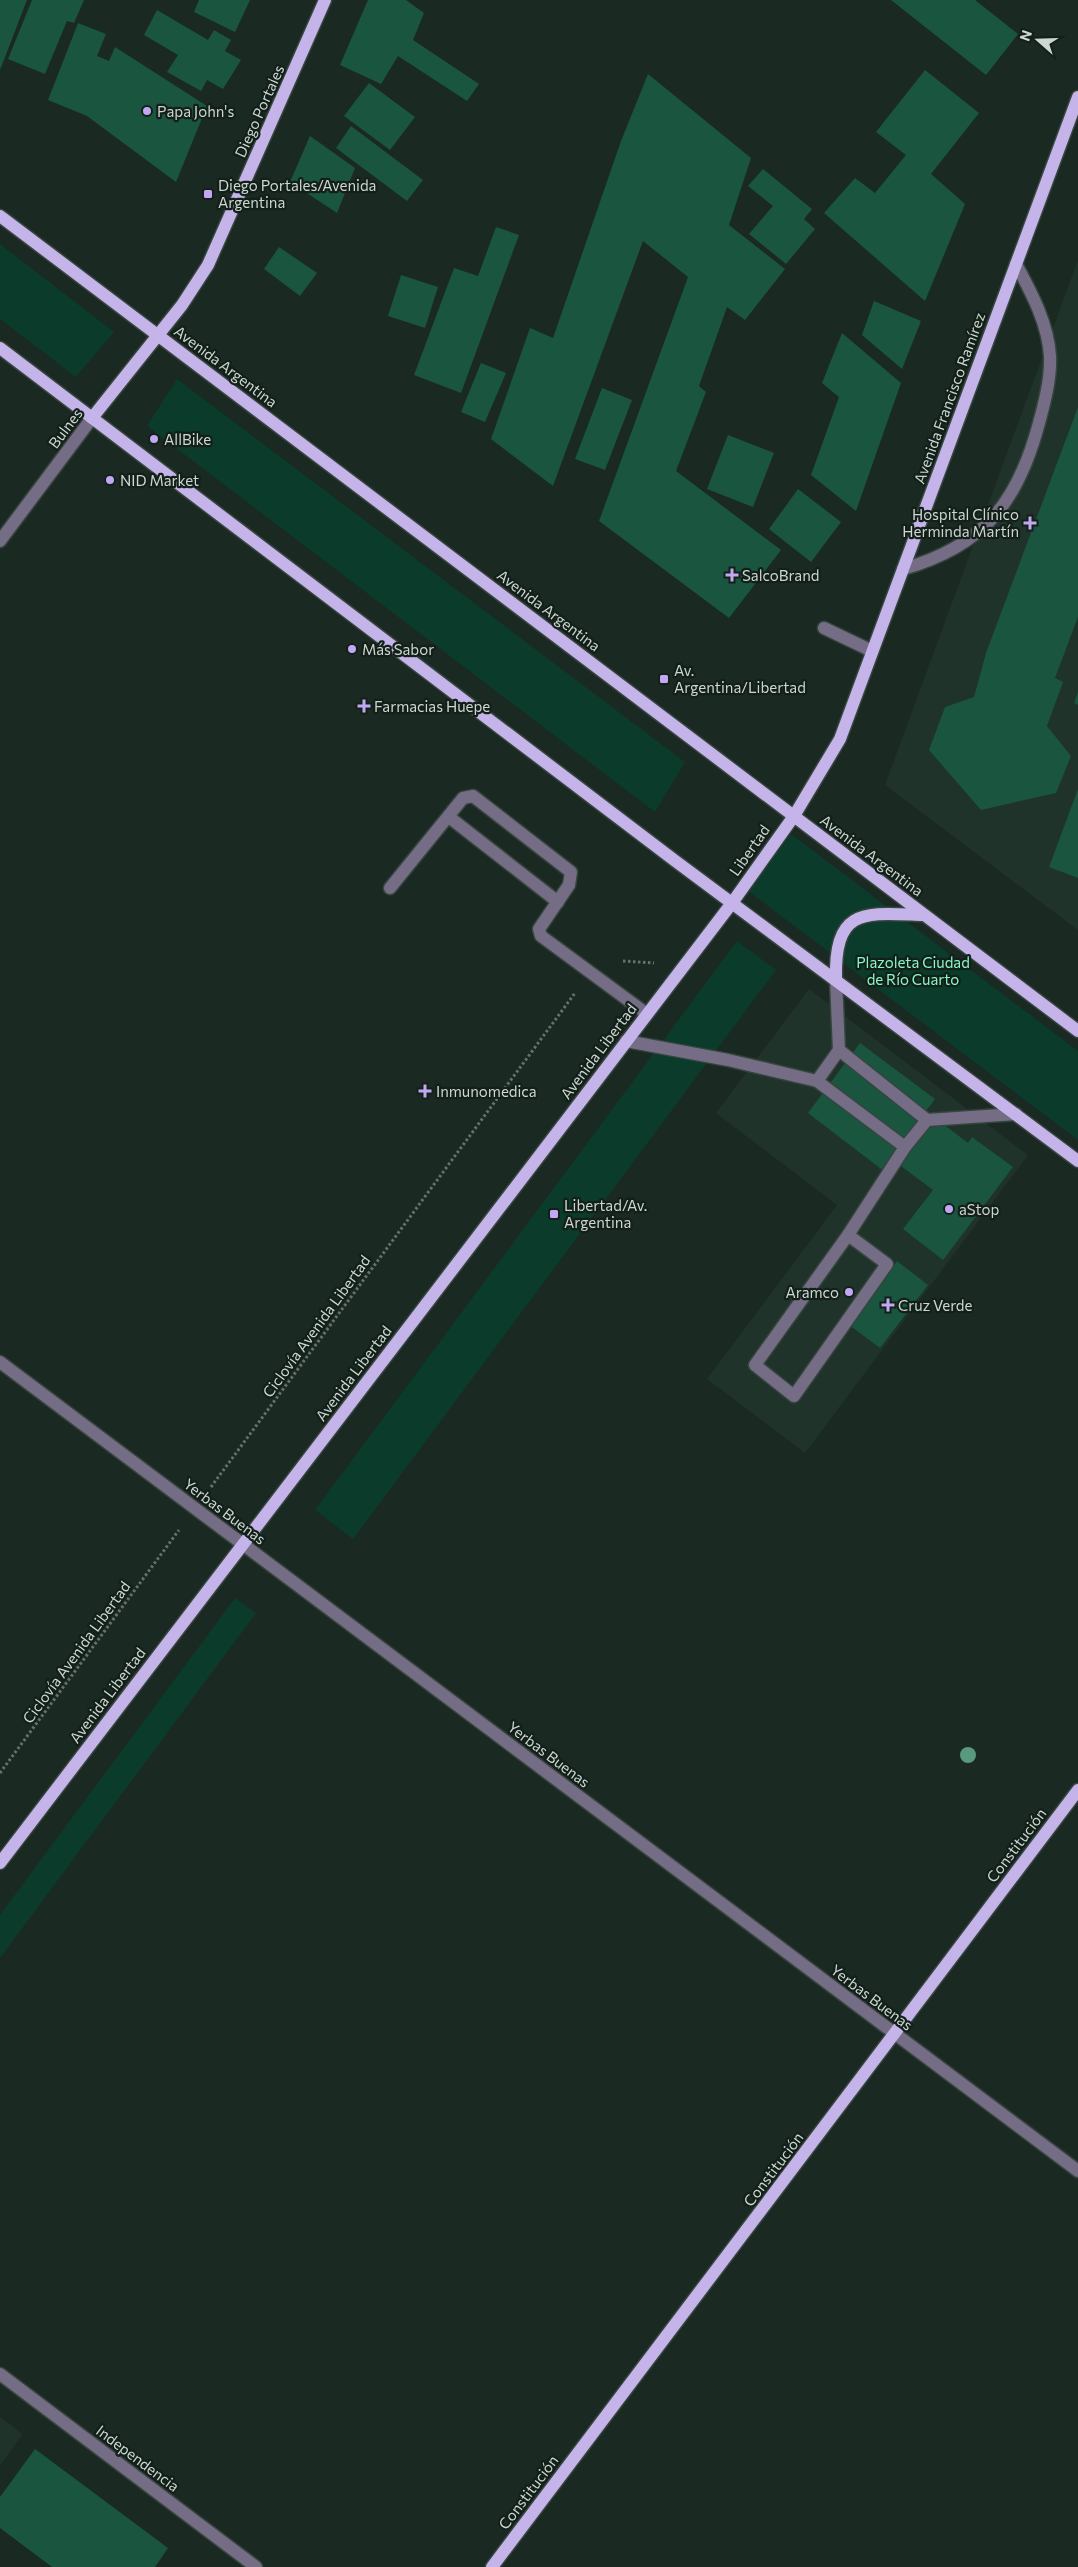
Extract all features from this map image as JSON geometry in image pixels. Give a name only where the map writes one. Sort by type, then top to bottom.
[{"type":"main road","name":"Diego Portales","points":[[158,335],[195,286],[208,265],[325,0]]},
{"type":"main road","name":"Avenida Francisco Ramírez","points":[[794,816],[840,739],[1078,97]]},
{"type":"main road","name":"Avenida Argentina","points":[[0,216],[1078,1031]]},
{"type":"main road","name":"Bulnes","points":[[92,418],[158,335]]},
{"type":"main road","points":[[0,348],[732,903],[1078,1161]]},
{"type":"main road","name":"Libertad","points":[[732,903],[794,816]]},
{"type":"main road","name":"Avenida Libertad","points":[[0,1863],[732,903]]},
{"type":"main road","points":[[836,980],[840,940],[844,930],[856,918],[874,913],[924,915]]},
{"type":"main road","name":"Constitución","points":[[492,2567],[1078,1790]]},
{"type":"street","points":[[903,568],[931,561],[974,537],[1006,505],[1021,478],[1033,446],[1047,392],[1050,355],[1038,306],[1016,264]]},
{"type":"street","name":"Bulnes","points":[[0,541],[92,418]]},
{"type":"street","points":[[824,628],[872,651]]},
{"type":"street","points":[[390,888],[463,798],[473,796],[571,872],[569,885],[539,929],[541,936],[647,1014]]},
{"type":"street","points":[[449,817],[558,902]]},
{"type":"street","points":[[817,1081],[839,1050],[836,980]]},
{"type":"street","points":[[626,1041],[728,1060],[817,1081],[905,1147]]},
{"type":"street","points":[[839,1050],[927,1120],[1016,1114]]},
{"type":"street","points":[[848,1235],[887,1264],[794,1396],[755,1365],[848,1235],[905,1147],[927,1120]]},
{"type":"street","name":"Yerbas Buenas","points":[[0,1362],[1078,2172]]},
{"type":"street","name":"Independencia","points":[[0,2374],[256,2567]]},
{"type":"path","name":"Ciclovía Avenida Libertad","points":[[0,1773],[600,960],[684,965]]},
{"type":"shaded area","name":"Hospital Clínico Herminda Martín","points":[[1078,260],[1078,930],[885,785]]},
{"type":"shaded area","name":"Aramco","points":[[809,989],[1028,1155],[805,1453],[707,1379],[837,1205],[716,1113]]},
{"type":"shaded area","points":[[0,2417],[23,2434],[0,2465]]},
{"type":"green space","points":[[0,244],[114,332],[76,377],[0,319]]},
{"type":"green space","points":[[177,379],[685,762],[655,812],[147,426]]},
{"type":"green space","name":"Plazoleta Ciudad de Río Cuarto","points":[[791,834],[1078,1051],[1078,1140],[748,891]]},
{"type":"green space","points":[[737,941],[776,970],[353,1539],[315,1510]]},
{"type":"green space","points":[[235,1598],[256,1613],[0,1958],[0,1915]]},
{"type":"building","points":[[0,0],[27,0],[0,70]]},
{"type":"building","points":[[32,0],[84,0],[74,23],[67,21],[45,74],[8,59]]},
{"type":"building","points":[[199,0],[250,0],[235,32],[194,12]]},
{"type":"building","points":[[368,0],[406,0],[424,13],[413,40],[479,84],[467,101],[398,56],[381,84],[340,65]]},
{"type":"building","points":[[891,0],[975,0],[1018,34],[986,75]]},
{"type":"building","points":[[157,10],[208,40],[214,30],[231,40],[225,51],[241,60],[223,89],[207,80],[201,91],[167,72],[178,55],[144,35]]},
{"type":"building","name":"Papa John's","points":[[78,23],[106,34],[97,56],[109,61],[115,47],[207,106],[176,182],[87,116],[48,100]]},
{"type":"building","points":[[925,70],[979,113],[931,174],[965,204],[925,301],[824,213],[855,178],[875,193],[906,155],[876,132]]},
{"type":"building","points":[[648,74],[751,158],[729,225],[785,269],[745,320],[727,307],[699,386],[706,392],[676,471],[781,550],[729,618],[599,521],[688,277],[643,241],[553,486],[491,439],[530,328],[553,338],[621,141]]},
{"type":"building","points":[[369,83],[415,117],[390,150],[344,116]]},
{"type":"building","points":[[351,126],[423,180],[407,201],[336,148]]},
{"type":"building","points":[[310,136],[355,168],[337,213],[290,182]]},
{"type":"building","points":[[763,169],[812,209],[804,219],[815,229],[786,264],[749,234],[773,206],[748,186]]},
{"type":"building","points":[[496,227],[519,235],[461,393],[414,375],[454,268],[478,276]]},
{"type":"building","points":[[279,247],[317,273],[300,296],[264,269]]},
{"type":"building","points":[[401,275],[438,287],[425,328],[388,316]]},
{"type":"building","points":[[874,301],[921,321],[902,369],[862,335]]},
{"type":"building","points":[[842,333],[901,383],[856,511],[811,475],[839,397],[822,383]]},
{"type":"building","points":[[481,363],[506,373],[485,422],[461,412]]},
{"type":"building","points":[[602,388],[632,400],[605,470],[575,459]]},
{"type":"building","points":[[1078,407],[1078,617],[1055,678],[1063,682],[1047,726],[1071,756],[1056,793],[981,810],[929,750],[945,707],[974,697],[986,653]]},
{"type":"building","points":[[728,435],[774,453],[753,507],[707,489]]},
{"type":"building","points":[[798,489],[841,522],[811,562],[769,529]]},
{"type":"building","points":[[1078,692],[1078,705],[1074,703]]},
{"type":"building","points":[[1078,789],[1078,878],[1049,867]]},
{"type":"building","points":[[860,1043],[935,1099],[926,1111],[968,1143],[972,1137],[1013,1167],[943,1260],[903,1229],[933,1190],[893,1160],[885,1172],[808,1113]]},
{"type":"building","name":"Cruz Verde","points":[[897,1261],[928,1285],[880,1348],[849,1325]]},
{"type":"building","points":[[35,2449],[168,2548],[155,2567],[52,2567],[0,2528],[0,2497]]},
{"type":"place","name":"Papa John's","points":[[147,111]]},
{"type":"place","name":"Diego Portales/Avenida Argentina","points":[[208,194]]},
{"type":"place","name":"AllBike","points":[[154,439]]},
{"type":"place","name":"NID Market","points":[[110,480]]},
{"type":"place","name":"Hospital Clínico Herminda Martín","points":[[1030,523]]},
{"type":"place","name":"SalcoBrand","points":[[732,575]]},
{"type":"place","name":"Más Sabor","points":[[352,649]]},
{"type":"place","name":"Av. Argentina/Libertad","points":[[664,679]]},
{"type":"place","name":"Farmacias Huepe","points":[[364,706]]},
{"type":"place","name":"Inmunomedica","points":[[425,1091]]},
{"type":"place","name":"aStop","points":[[949,1209]]},
{"type":"place","name":"Libertad/Av. Argentina","points":[[554,1214]]},
{"type":"place","name":"Aramco","points":[[849,1292]]},
{"type":"place","name":"Cruz Verde","points":[[888,1305]]}]
